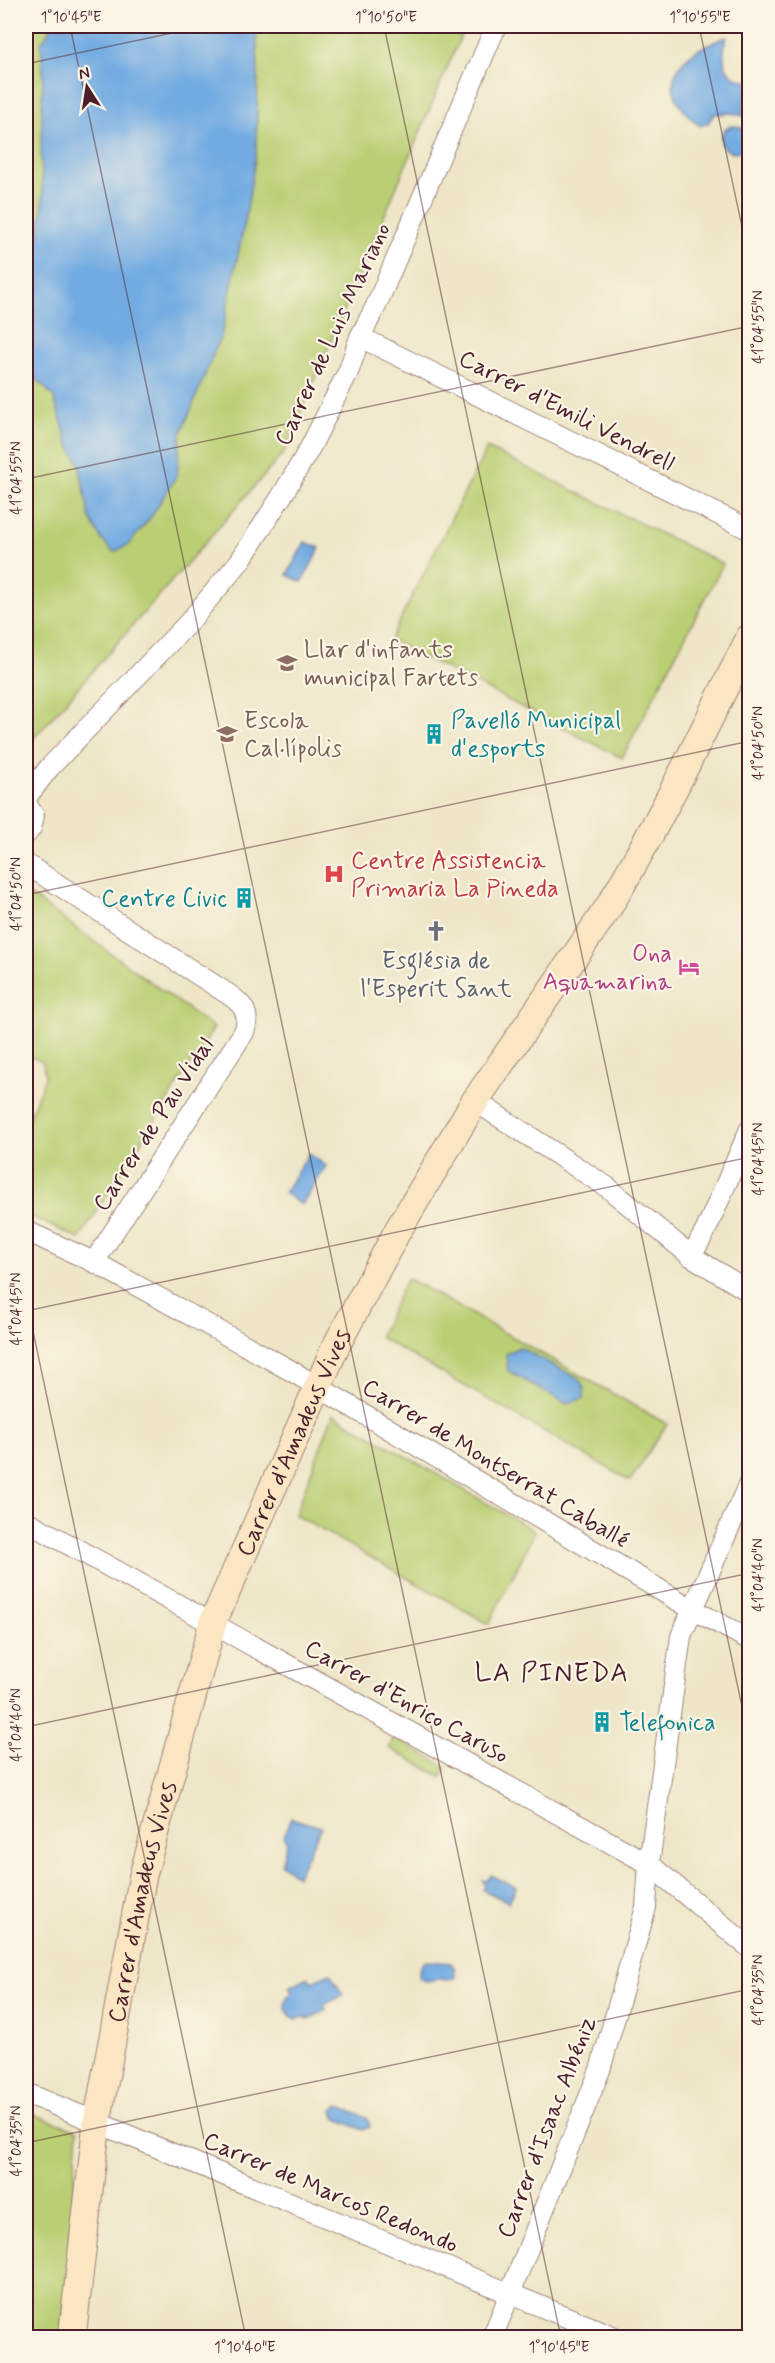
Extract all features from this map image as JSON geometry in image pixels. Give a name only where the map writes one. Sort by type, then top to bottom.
[{"type":"street","name":"Carrer de Luis Mariano","points":[[26,798],[49,768],[190,621],[227,579],[283,494],[311,446],[349,370],[360,337],[381,295],[496,26]]},
{"type":"street","name":"Carrer d'Emili Vendrell","points":[[360,337],[750,530]]},
{"type":"street","name":"Carrer d'Amadeus Vives","points":[[72,2337],[97,2122],[143,1875],[213,1622],[336,1346],[398,1230],[475,1101],[608,908],[674,788],[750,637]]},
{"type":"street","points":[[26,803],[34,816],[31,828],[26,834]]},
{"type":"street","name":"Carrer de Pau Vidal","points":[[26,864],[228,994],[241,1004],[246,1013],[247,1021],[244,1032],[94,1262]]},
{"type":"street","points":[[475,1101],[607,1187],[691,1256],[750,1292]]},
{"type":"street","points":[[691,1256],[705,1232],[750,1129]]},
{"type":"street","name":"Carrer de Montserrat Caballé","points":[[26,1231],[94,1262],[318,1388],[692,1609],[750,1640]]},
{"type":"street","name":"Carrer d'Isaac Albéniz","points":[[492,2337],[600,2070],[646,1907],[649,1864],[681,1636],[750,1481]]},
{"type":"street","name":"Carrer d'Enrico Caruso","points":[[26,1521],[649,1864],[750,1948]]},
{"type":"street","name":"Carrer de Marcos Redondo","points":[[26,2094],[617,2337]]},
{"type":"green space","points":[[26,26],[465,26],[283,454],[26,747]]},
{"type":"green space","points":[[487,448],[723,564],[622,758],[390,640]]},
{"type":"green space","points":[[26,892],[214,1028],[79,1239],[26,1214],[26,1125],[45,1078],[43,1062],[26,1055]]},
{"type":"green space","points":[[407,1278],[667,1424],[630,1481],[379,1337]]},
{"type":"green space","points":[[333,1414],[535,1531],[489,1624],[295,1515]]},
{"type":"green space","points":[[393,1738],[446,1766],[442,1777],[389,1748]]},
{"type":"green space","points":[[26,2112],[78,2130],[62,2337],[26,2338]]},
{"type":"water","points":[[53,26],[256,26],[258,70],[256,152],[246,216],[222,333],[181,434],[177,475],[151,517],[128,545],[114,552],[102,540],[90,519],[79,463],[69,445],[53,396],[31,373],[26,371],[26,266],[40,234],[43,200],[41,43]]},
{"type":"water","points":[[727,37],[724,60],[729,72],[740,79],[749,81],[743,116],[732,113],[714,114],[708,123],[700,126],[676,98],[673,85],[676,73],[683,62],[694,52]]},
{"type":"water","points":[[734,126],[743,130],[747,139],[743,148],[734,152],[725,148],[721,139],[725,130]]},
{"type":"water","points":[[305,542],[320,548],[302,582],[287,575]]},
{"type":"water","points":[[309,1153],[326,1166],[302,1205],[284,1193]]},
{"type":"water","points":[[519,1347],[579,1379],[584,1388],[584,1398],[567,1404],[508,1371],[506,1354]]},
{"type":"water","points":[[291,1818],[321,1827],[297,1876],[281,1864],[287,1843],[284,1836]]},
{"type":"water","points":[[491,1875],[516,1887],[509,1902],[483,1890],[485,1885],[483,1881],[488,1880]]},
{"type":"water","points":[[426,1961],[451,1963],[455,1969],[455,1977],[449,1980],[425,1981],[418,1977],[422,1964]]},
{"type":"water","points":[[330,1973],[343,1995],[324,2005],[326,2010],[308,2020],[305,2017],[296,2019],[292,2016],[286,2007],[286,2000],[292,1993],[289,1987],[308,1977],[311,1982]]},
{"type":"water","points":[[339,2106],[367,2117],[370,2127],[363,2130],[335,2118],[333,2110]]},
{"type":"place","name":"Llar d'infants municipal Fartets","points":[[287,663]]},
{"type":"place","name":"Escola Cal·lípolis","points":[[227,734]]},
{"type":"place","name":"Pavelló Municipal d'esports","points":[[434,734]]},
{"type":"place","name":"Centre Assistencia Primaria La Pineda","points":[[334,874]]},
{"type":"place","name":"Centre Civic","points":[[244,898]]},
{"type":"place","name":"Església de l'Esperit Sant","points":[[436,931]]},
{"type":"place","name":"Ona Aquamarina","points":[[689,967]]},
{"type":"place","name":"Telefonica","points":[[602,1722]]},
{"type":"district","name":"LA PINEDA","points":[[552,1672]]}]
